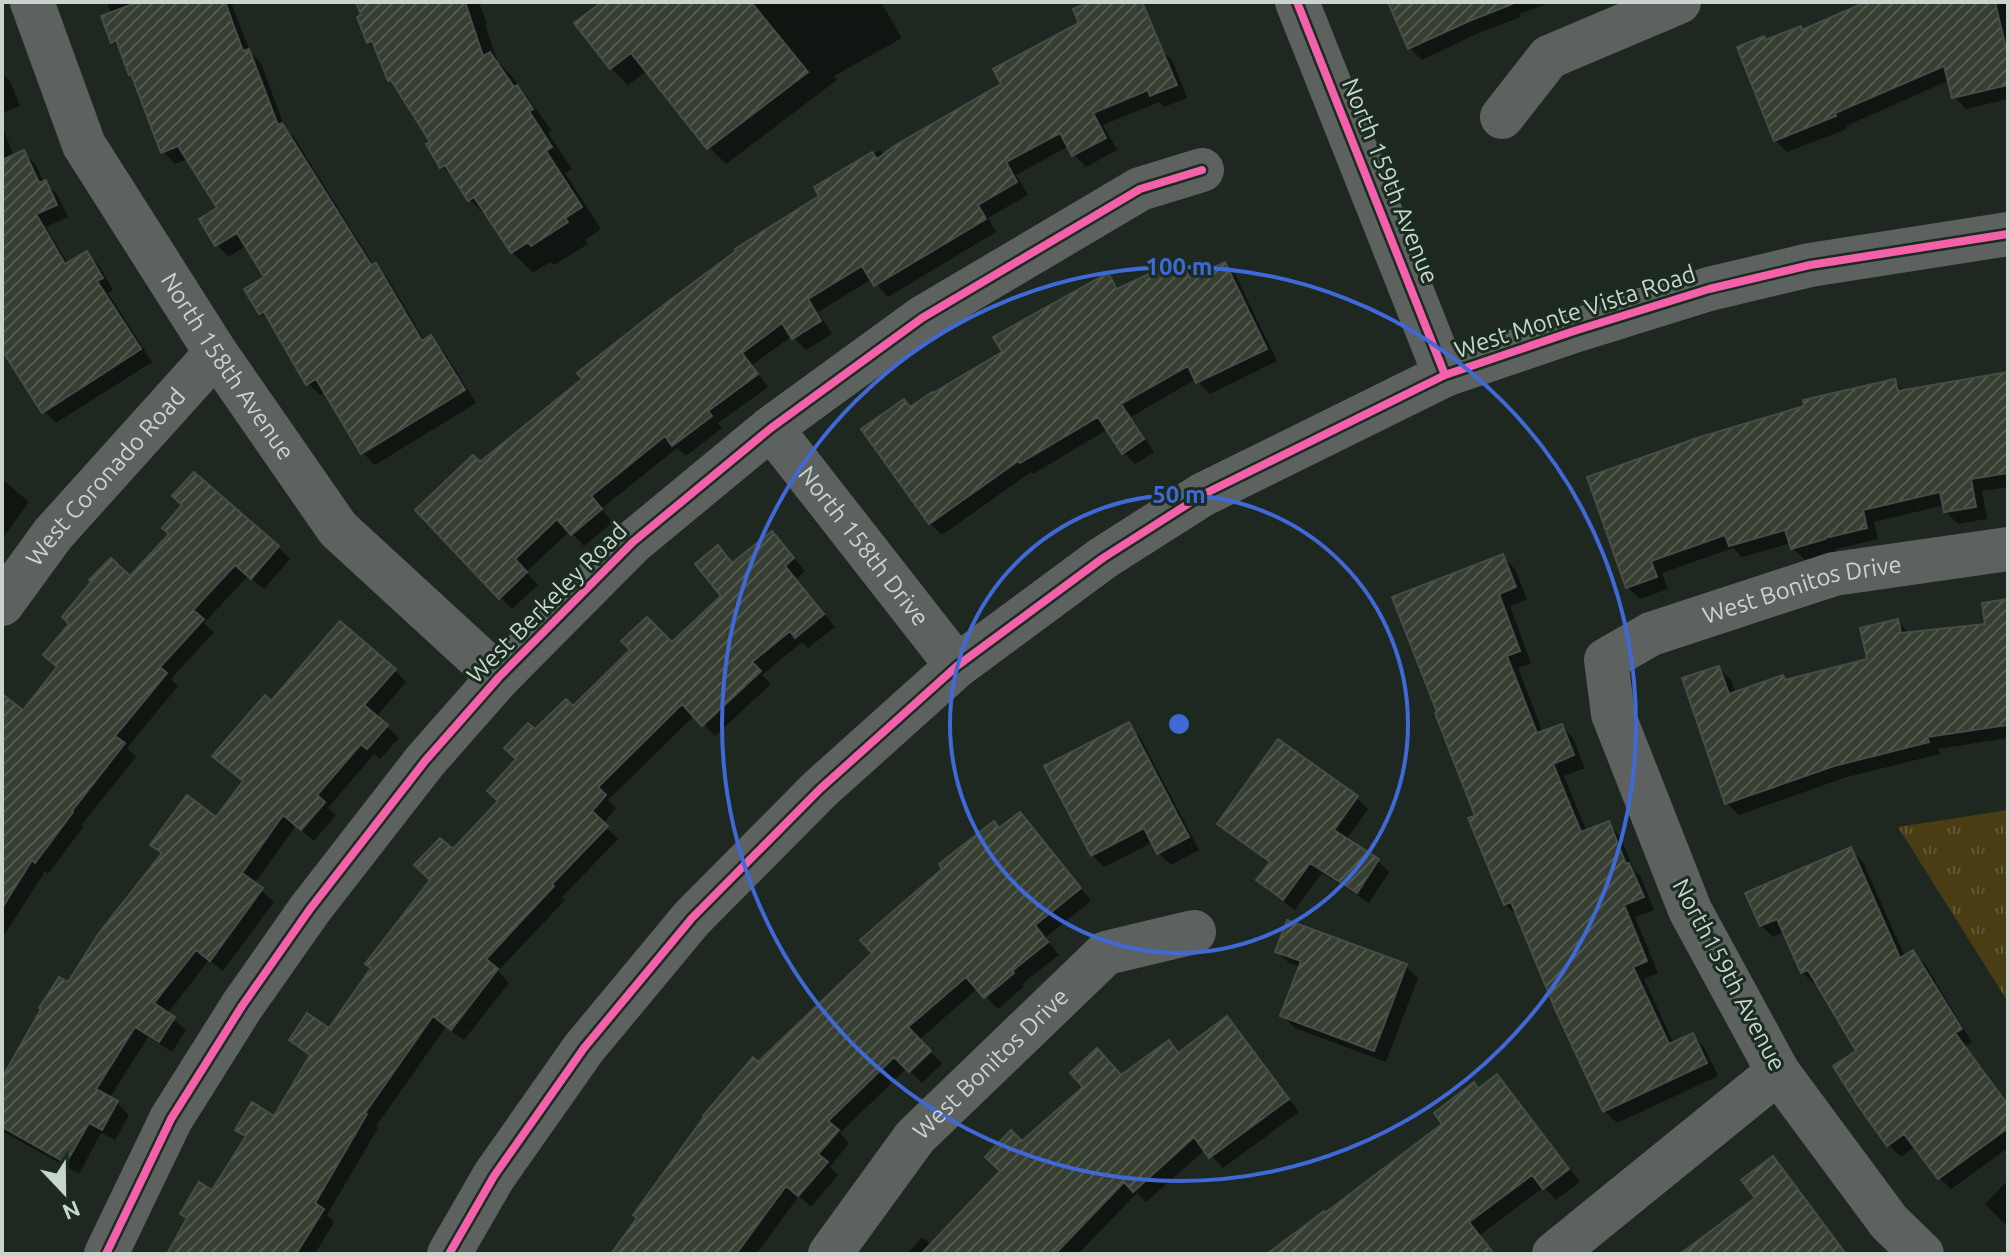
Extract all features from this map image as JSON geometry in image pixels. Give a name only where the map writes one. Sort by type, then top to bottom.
[{"type":"street","name":"North 158th Avenue","points":[[32,2],[84,145],[216,353],[338,529],[499,677]]},
{"type":"street","name":"North 159th Avenue","points":[[1297,2],[1445,375]]},
{"type":"street","points":[[1502,117],[1549,57],[1679,2]]},
{"type":"street","name":"West Berkeley Road","points":[[106,1254],[171,1119],[242,1006],[329,884],[425,761],[499,677],[633,542],[771,428],[922,318],[1140,189],[1202,170]]},
{"type":"street","name":"West Monte Vista Road","points":[[449,1254],[494,1176],[584,1048],[692,918],[820,789],[957,666],[1103,558],[1202,495],[1445,375],[1709,289],[1810,265],[2008,234]]},
{"type":"street","name":"West Coronado Road","points":[[2,604],[53,534],[216,353]]},
{"type":"street","name":"North 158th Drive","points":[[771,428],[957,666]]},
{"type":"street","name":"West Bonitos Drive","points":[[1606,660],[1651,634],[1834,574],[2008,549]]},
{"type":"street","name":"North159th Avenue","points":[[1606,660],[1613,714],[1690,910],[1778,1072],[1889,1222],[1922,1254]]},
{"type":"street","name":"West Bonitos Drive","points":[[830,1254],[915,1137],[1106,953],[1194,932]]},
{"type":"street","points":[[1554,1254],[1778,1072]]},
{"type":"green space","points":[[2008,810],[2008,1002],[1898,827]]},
{"type":"building","points":[[138,2],[225,2],[243,51],[249,49],[278,125],[282,123],[371,265],[376,263],[422,341],[431,335],[465,390],[361,454],[316,379],[306,385],[264,312],[259,314],[244,289],[264,277],[237,233],[215,246],[199,219],[217,208],[178,146],[161,153],[131,74],[116,40],[111,43],[101,16]]},
{"type":"building","points":[[356,2],[465,2],[483,56],[490,52],[533,109],[529,111],[552,147],[546,151],[582,207],[565,218],[568,222],[531,246],[528,242],[511,253],[474,197],[468,201],[445,165],[440,168],[426,144],[430,142],[391,80],[388,81],[372,41],[367,43],[357,17],[361,15]]},
{"type":"building","points":[[602,2],[751,2],[808,72],[707,149],[631,53],[610,69],[574,23]]},
{"type":"building","points":[[1090,2],[1142,2],[1177,85],[1150,96],[1148,90],[1093,113],[1106,138],[1072,156],[1060,133],[1006,162],[1017,182],[978,205],[986,219],[874,286],[862,266],[808,299],[821,321],[792,339],[782,323],[742,353],[758,374],[708,411],[712,416],[672,446],[665,436],[591,496],[602,509],[571,535],[557,519],[515,559],[527,572],[499,599],[415,510],[473,455],[480,462],[582,379],[577,373],[735,249],[819,196],[814,187],[872,152],[877,159],[1001,84],[993,69],[1079,23],[1073,9]]},
{"type":"building","points":[[1388,2],[1512,2],[1512,4],[1408,49]]},
{"type":"building","points":[[1866,2],[1995,2],[2008,57],[2008,85],[1952,98],[1944,66],[1774,141],[1737,47],[1801,26],[1802,30]]},
{"type":"building","points":[[24,150],[39,183],[46,180],[57,205],[36,214],[65,264],[87,251],[103,278],[97,281],[141,349],[42,413],[2,350],[2,160]]},
{"type":"building","points":[[1181,259],[1190,278],[1225,262],[1267,349],[1196,383],[1188,366],[1121,404],[1144,439],[1122,454],[1098,417],[1020,463],[1018,461],[929,524],[861,429],[904,399],[910,407],[1002,352],[993,337],[1108,273],[1117,289]]},
{"type":"building","points":[[2008,372],[2008,473],[1971,479],[1976,507],[1944,512],[1940,492],[1863,510],[1867,528],[1791,549],[1785,530],[1729,546],[1725,535],[1651,561],[1657,577],[1626,588],[1587,477],[1697,438],[1804,406],[1803,400],[1895,379],[1898,391]]},
{"type":"building","points":[[194,472],[279,546],[251,579],[235,565],[193,610],[204,619],[160,667],[167,673],[115,736],[125,743],[35,863],[32,860],[2,908],[2,694],[23,710],[57,667],[43,655],[69,624],[62,617],[91,582],[89,580],[111,558],[130,576],[169,534],[162,528],[182,505],[172,496]]},
{"type":"building","points":[[772,531],[794,558],[785,566],[824,614],[795,638],[790,631],[752,662],[761,671],[702,726],[682,704],[598,787],[606,795],[592,811],[608,826],[486,959],[498,969],[451,1030],[433,1016],[365,1113],[315,1203],[324,1209],[296,1254],[167,1254],[187,1218],[180,1214],[199,1182],[212,1190],[246,1136],[235,1130],[252,1102],[274,1116],[310,1055],[289,1040],[307,1013],[329,1028],[371,968],[365,964],[430,880],[414,865],[440,838],[453,849],[498,801],[487,791],[516,759],[504,748],[528,723],[535,729],[566,699],[573,706],[630,650],[621,641],[647,617],[672,642],[721,596],[695,564],[718,545],[732,563]]},
{"type":"building","points":[[1503,554],[1516,587],[1499,594],[1520,651],[1507,656],[1537,733],[1562,724],[1574,755],[1553,764],[1581,832],[1609,821],[1626,864],[1629,863],[1644,897],[1624,905],[1647,961],[1633,967],[1669,1044],[1693,1033],[1707,1063],[1603,1112],[1556,1011],[1511,902],[1504,905],[1468,818],[1475,816],[1392,597]]},
{"type":"building","points":[[2008,599],[2008,725],[1927,737],[1929,742],[1834,766],[1725,804],[1682,678],[1719,666],[1729,694],[1783,675],[1785,680],[1867,659],[1860,628],[1898,619],[1901,633],[1985,624],[1982,603]]},
{"type":"building","points":[[340,621],[396,669],[364,705],[388,725],[367,749],[361,744],[317,795],[325,802],[301,830],[283,815],[242,873],[263,888],[210,961],[196,950],[154,1003],[175,1017],[159,1042],[135,1027],[96,1089],[118,1101],[102,1130],[89,1123],[66,1163],[2,1127],[2,1078],[59,977],[68,982],[99,933],[162,853],[150,845],[187,795],[216,817],[243,781],[212,756],[265,695],[271,701]]},
{"type":"building","points":[[1129,722],[1189,837],[1157,854],[1144,828],[1091,856],[1044,766]]},
{"type":"building","points":[[1278,739],[1358,796],[1334,830],[1379,859],[1357,893],[1310,863],[1283,900],[1256,880],[1270,862],[1217,824]]},
{"type":"building","points":[[1020,812],[1081,888],[1035,925],[1048,942],[984,998],[966,977],[908,1027],[931,1051],[909,1072],[894,1057],[828,1121],[839,1130],[818,1154],[828,1162],[798,1196],[786,1186],[736,1254],[611,1254],[637,1218],[633,1215],[703,1116],[753,1057],[758,1062],[872,953],[860,940],[942,869],[939,864],[994,821],[999,828]]},
{"type":"building","points":[[1851,847],[1900,958],[1913,950],[1962,1029],[1955,1033],[2008,1105],[2008,1128],[1938,1179],[1904,1134],[1887,1146],[1857,1104],[1833,1066],[1856,1051],[1808,970],[1801,973],[1777,919],[1760,926],[1745,893]]},
{"type":"building","points":[[1287,920],[1407,964],[1374,1051],[1280,1016],[1301,961],[1275,952]]},
{"type":"building","points":[[1227,1016],[1289,1099],[1209,1158],[1194,1137],[1133,1192],[1124,1182],[1055,1254],[921,1254],[1000,1171],[985,1157],[1011,1130],[1022,1141],[1083,1087],[1070,1073],[1097,1048],[1121,1075],[1169,1040],[1178,1053]]},
{"type":"building","points":[[1497,1074],[1569,1169],[1543,1189],[1532,1175],[1469,1222],[1494,1254],[1267,1254],[1442,1124],[1434,1113],[1474,1082],[1478,1089]]},
{"type":"building","points":[[1773,1156],[1846,1254],[1680,1254],[1755,1198],[1741,1180]]},
{"type":"cycle path","points":[[1297,2],[1445,375]]},
{"type":"cycle path","points":[[106,1254],[171,1119],[242,1006],[310,909],[425,761],[499,677],[633,542],[771,428],[922,318],[1140,189],[1202,170]]},
{"type":"cycle path","points":[[449,1254],[494,1176],[584,1048],[692,918],[820,789],[957,666],[1103,558],[1202,495],[1445,375],[1709,289],[1810,265],[2008,234]]}]
